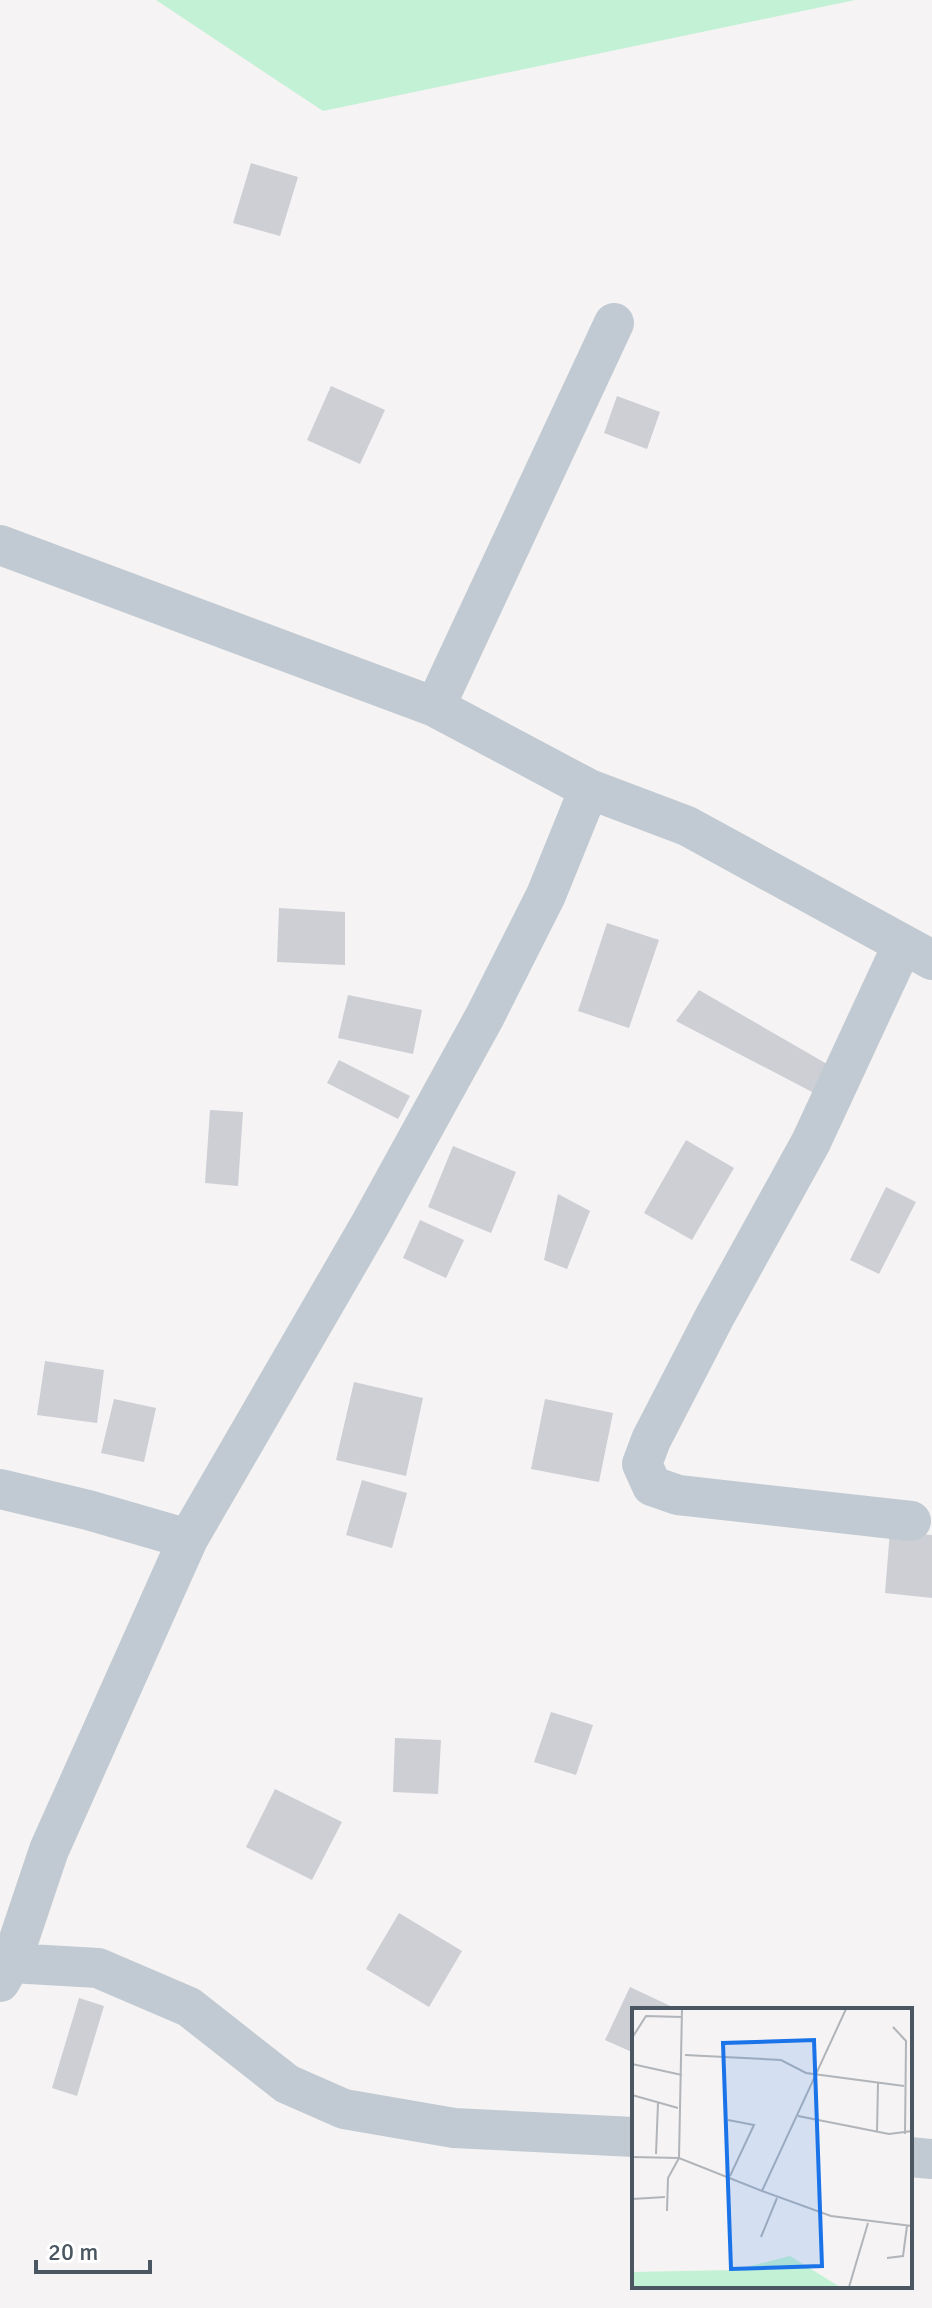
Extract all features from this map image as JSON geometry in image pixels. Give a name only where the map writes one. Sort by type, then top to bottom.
[{"type":"street","points":[[435,707],[614,323]]},
{"type":"street","points":[[0,545],[435,707],[589,789],[687,826],[917,953],[715,1316],[651,1440],[642,1464],[652,1486],[678,1495],[911,1521]]},
{"type":"street","points":[[589,789],[546,895],[485,1016],[363,1237],[188,1539],[49,1850],[4,1970],[98,1968],[189,2007],[287,2084],[344,2109],[454,2128],[632,2137]]},
{"type":"street","points":[[0,1489],[188,1539]]},
{"type":"street","points":[[912,2157],[932,2159]]},
{"type":"green space","points":[[156,0],[855,0],[323,111]]},
{"type":"building","points":[[251,163],[298,177],[280,236],[233,223]]},
{"type":"building","points":[[331,386],[385,410],[360,464],[307,440]]},
{"type":"building","points":[[617,396],[660,412],[647,449],[604,433]]},
{"type":"building","points":[[279,908],[345,912],[345,965],[277,962]]},
{"type":"building","points":[[607,923],[659,940],[629,1028],[578,1011]]},
{"type":"building","points":[[699,990],[827,1064],[814,1093],[676,1021]]},
{"type":"building","points":[[348,995],[422,1010],[413,1054],[338,1038]]},
{"type":"building","points":[[339,1060],[410,1096],[398,1119],[327,1083]]},
{"type":"building","points":[[210,1110],[243,1112],[238,1186],[205,1183]]},
{"type":"building","points":[[686,1140],[734,1168],[692,1240],[644,1213]]},
{"type":"building","points":[[453,1146],[516,1172],[491,1233],[428,1207]]},
{"type":"building","points":[[886,1187],[916,1202],[879,1274],[850,1260]]},
{"type":"building","points":[[558,1194],[590,1211],[567,1269],[544,1260]]},
{"type":"building","points":[[420,1220],[464,1240],[446,1278],[403,1258]]},
{"type":"building","points":[[45,1361],[104,1370],[97,1423],[37,1415]]},
{"type":"building","points":[[354,1382],[423,1398],[406,1476],[336,1460]]},
{"type":"building","points":[[114,1399],[156,1408],[144,1462],[101,1453]]},
{"type":"building","points":[[545,1399],[613,1413],[599,1482],[531,1469]]},
{"type":"building","points":[[362,1480],[407,1493],[392,1548],[346,1535]]},
{"type":"building","points":[[890,1531],[932,1535],[932,1598],[885,1593]]},
{"type":"building","points":[[551,1712],[593,1725],[576,1775],[534,1762]]},
{"type":"building","points":[[395,1738],[441,1740],[438,1794],[393,1792]]},
{"type":"building","points":[[275,1789],[342,1822],[312,1880],[246,1847]]},
{"type":"building","points":[[399,1913],[462,1951],[429,2007],[366,1969]]},
{"type":"building","points":[[630,1987],[675,2008],[632,2008],[632,2052],[605,2040]]},
{"type":"building","points":[[79,1998],[104,2006],[77,2096],[52,2088]]}]
